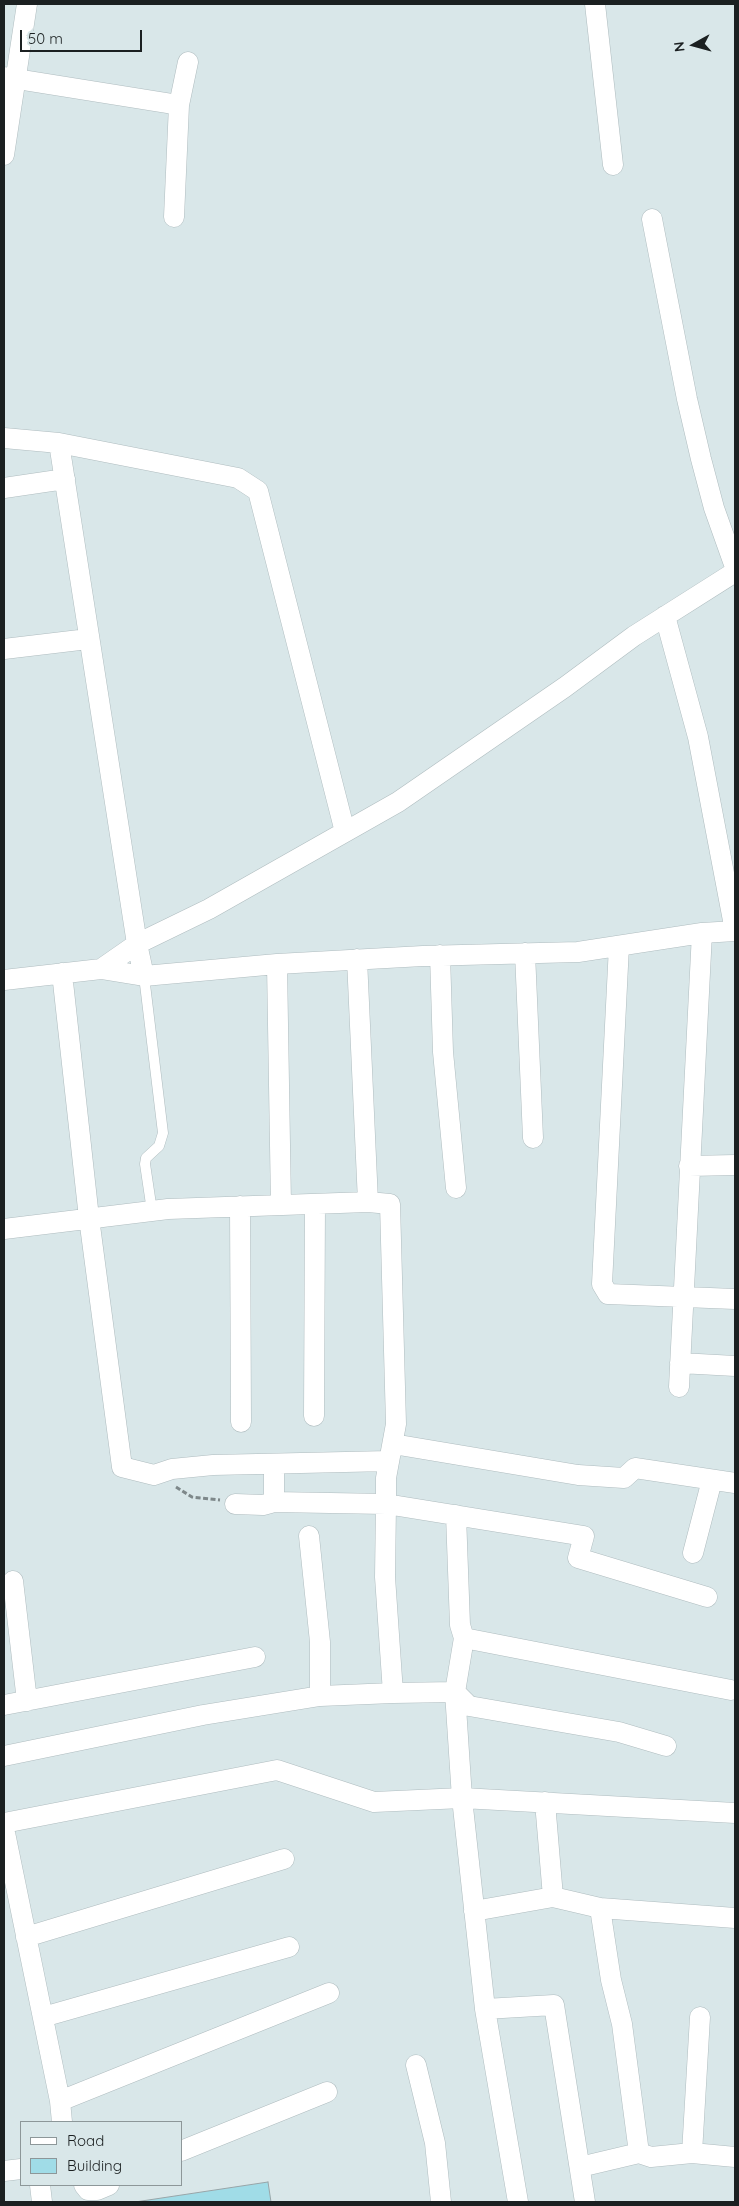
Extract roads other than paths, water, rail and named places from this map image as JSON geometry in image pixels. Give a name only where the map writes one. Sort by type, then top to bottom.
[{"type":"street","points":[[595,4],[613,165]]},
{"type":"street","points":[[4,155],[10,79],[22,5]]},
{"type":"street","points":[[174,217],[179,105],[188,62]]},
{"type":"street","points":[[10,79],[179,105]]},
{"type":"street","points":[[652,219],[699,450],[714,508],[735,567]]},
{"type":"street","points":[[4,438],[59,443],[238,478],[258,491],[345,832]]},
{"type":"street","points":[[59,443],[88,639],[137,944],[144,976]]},
{"type":"street","points":[[4,488],[65,479]]},
{"type":"street","points":[[102,969],[137,944],[209,909],[398,802],[665,616],[735,572]]},
{"type":"street","points":[[4,980],[102,969],[144,976],[357,959],[578,952],[702,933],[735,931],[698,737],[665,616]]},
{"type":"street","points":[[4,649],[88,639]]},
{"type":"street","points":[[680,1387],[702,933]]},
{"type":"street","points":[[620,946],[602,1284],[608,1294],[683,1298],[735,1298]]},
{"type":"street","points":[[525,953],[533,1138]]},
{"type":"street","points":[[440,955],[443,1052],[456,1188]]},
{"type":"street","points":[[357,959],[368,1202]]},
{"type":"street","points":[[277,964],[282,1205]]},
{"type":"street","points":[[62,973],[89,1218],[122,1467],[154,1475],[172,1468],[274,1465],[391,1453],[578,1475],[624,1478],[635,1468],[735,1483]]},
{"type":"street","points":[[690,1166],[735,1165]]},
{"type":"street","points":[[4,1229],[152,1211],[368,1202],[390,1204],[396,1424],[386,1504],[385,1577],[393,1693]]},
{"type":"street","points":[[314,1416],[315,1204]]},
{"type":"street","points":[[240,1206],[241,1422]]},
{"type":"street","points":[[680,1363],[735,1366]]},
{"type":"street","points":[[274,1465],[274,1502]]},
{"type":"street","points":[[693,1553],[712,1480]]},
{"type":"street","points":[[235,1504],[263,1505],[274,1502],[386,1504],[584,1536],[578,1558],[707,1597]]},
{"type":"street","points":[[456,1515],[460,1624],[464,1638],[455,1692],[462,1798],[485,2009],[518,2202]]},
{"type":"street","points":[[309,1536],[320,1642],[320,1696]]},
{"type":"street","points":[[13,1581],[27,1701]]},
{"type":"street","points":[[464,1638],[730,1690]]},
{"type":"street","points":[[4,1705],[255,1657]]},
{"type":"street","points":[[4,1756],[203,1714],[320,1696],[455,1692],[469,1706],[619,1732],[666,1746]]},
{"type":"street","points":[[4,1823],[277,1770],[374,1802],[462,1798],[735,1813]]},
{"type":"street","points":[[545,1802],[553,1897]]},
{"type":"street","points":[[4,1828],[60,2101],[62,2121]]},
{"type":"street","points":[[26,1937],[284,1859]]},
{"type":"street","points":[[474,1911],[553,1897],[600,1908],[735,1918]]},
{"type":"street","points":[[600,1908],[611,1980],[622,2024],[639,2153]]},
{"type":"street","points":[[43,2017],[289,1947]]},
{"type":"street","points":[[60,2101],[329,1993]]},
{"type":"street","points":[[485,2009],[554,2005],[585,2202]]},
{"type":"street","points":[[692,2153],[700,2017]]},
{"type":"street","points":[[416,2064],[435,2143],[441,2202]]},
{"type":"street","points":[[182,2151],[327,2092]]},
{"type":"street","points":[[580,2167],[639,2153],[651,2157],[692,2153],[735,2157]]},
{"type":"street","points":[[4,2171],[20,2169]]},
{"type":"street","points":[[40,2186],[42,2202]]},
{"type":"street","points":[[85,2186],[88,2190],[97,2190],[106,2186]]},
{"type":"lane","points":[[144,976],[163,1133],[159,1146],[146,1158],[144,1164],[152,1211]]}]
